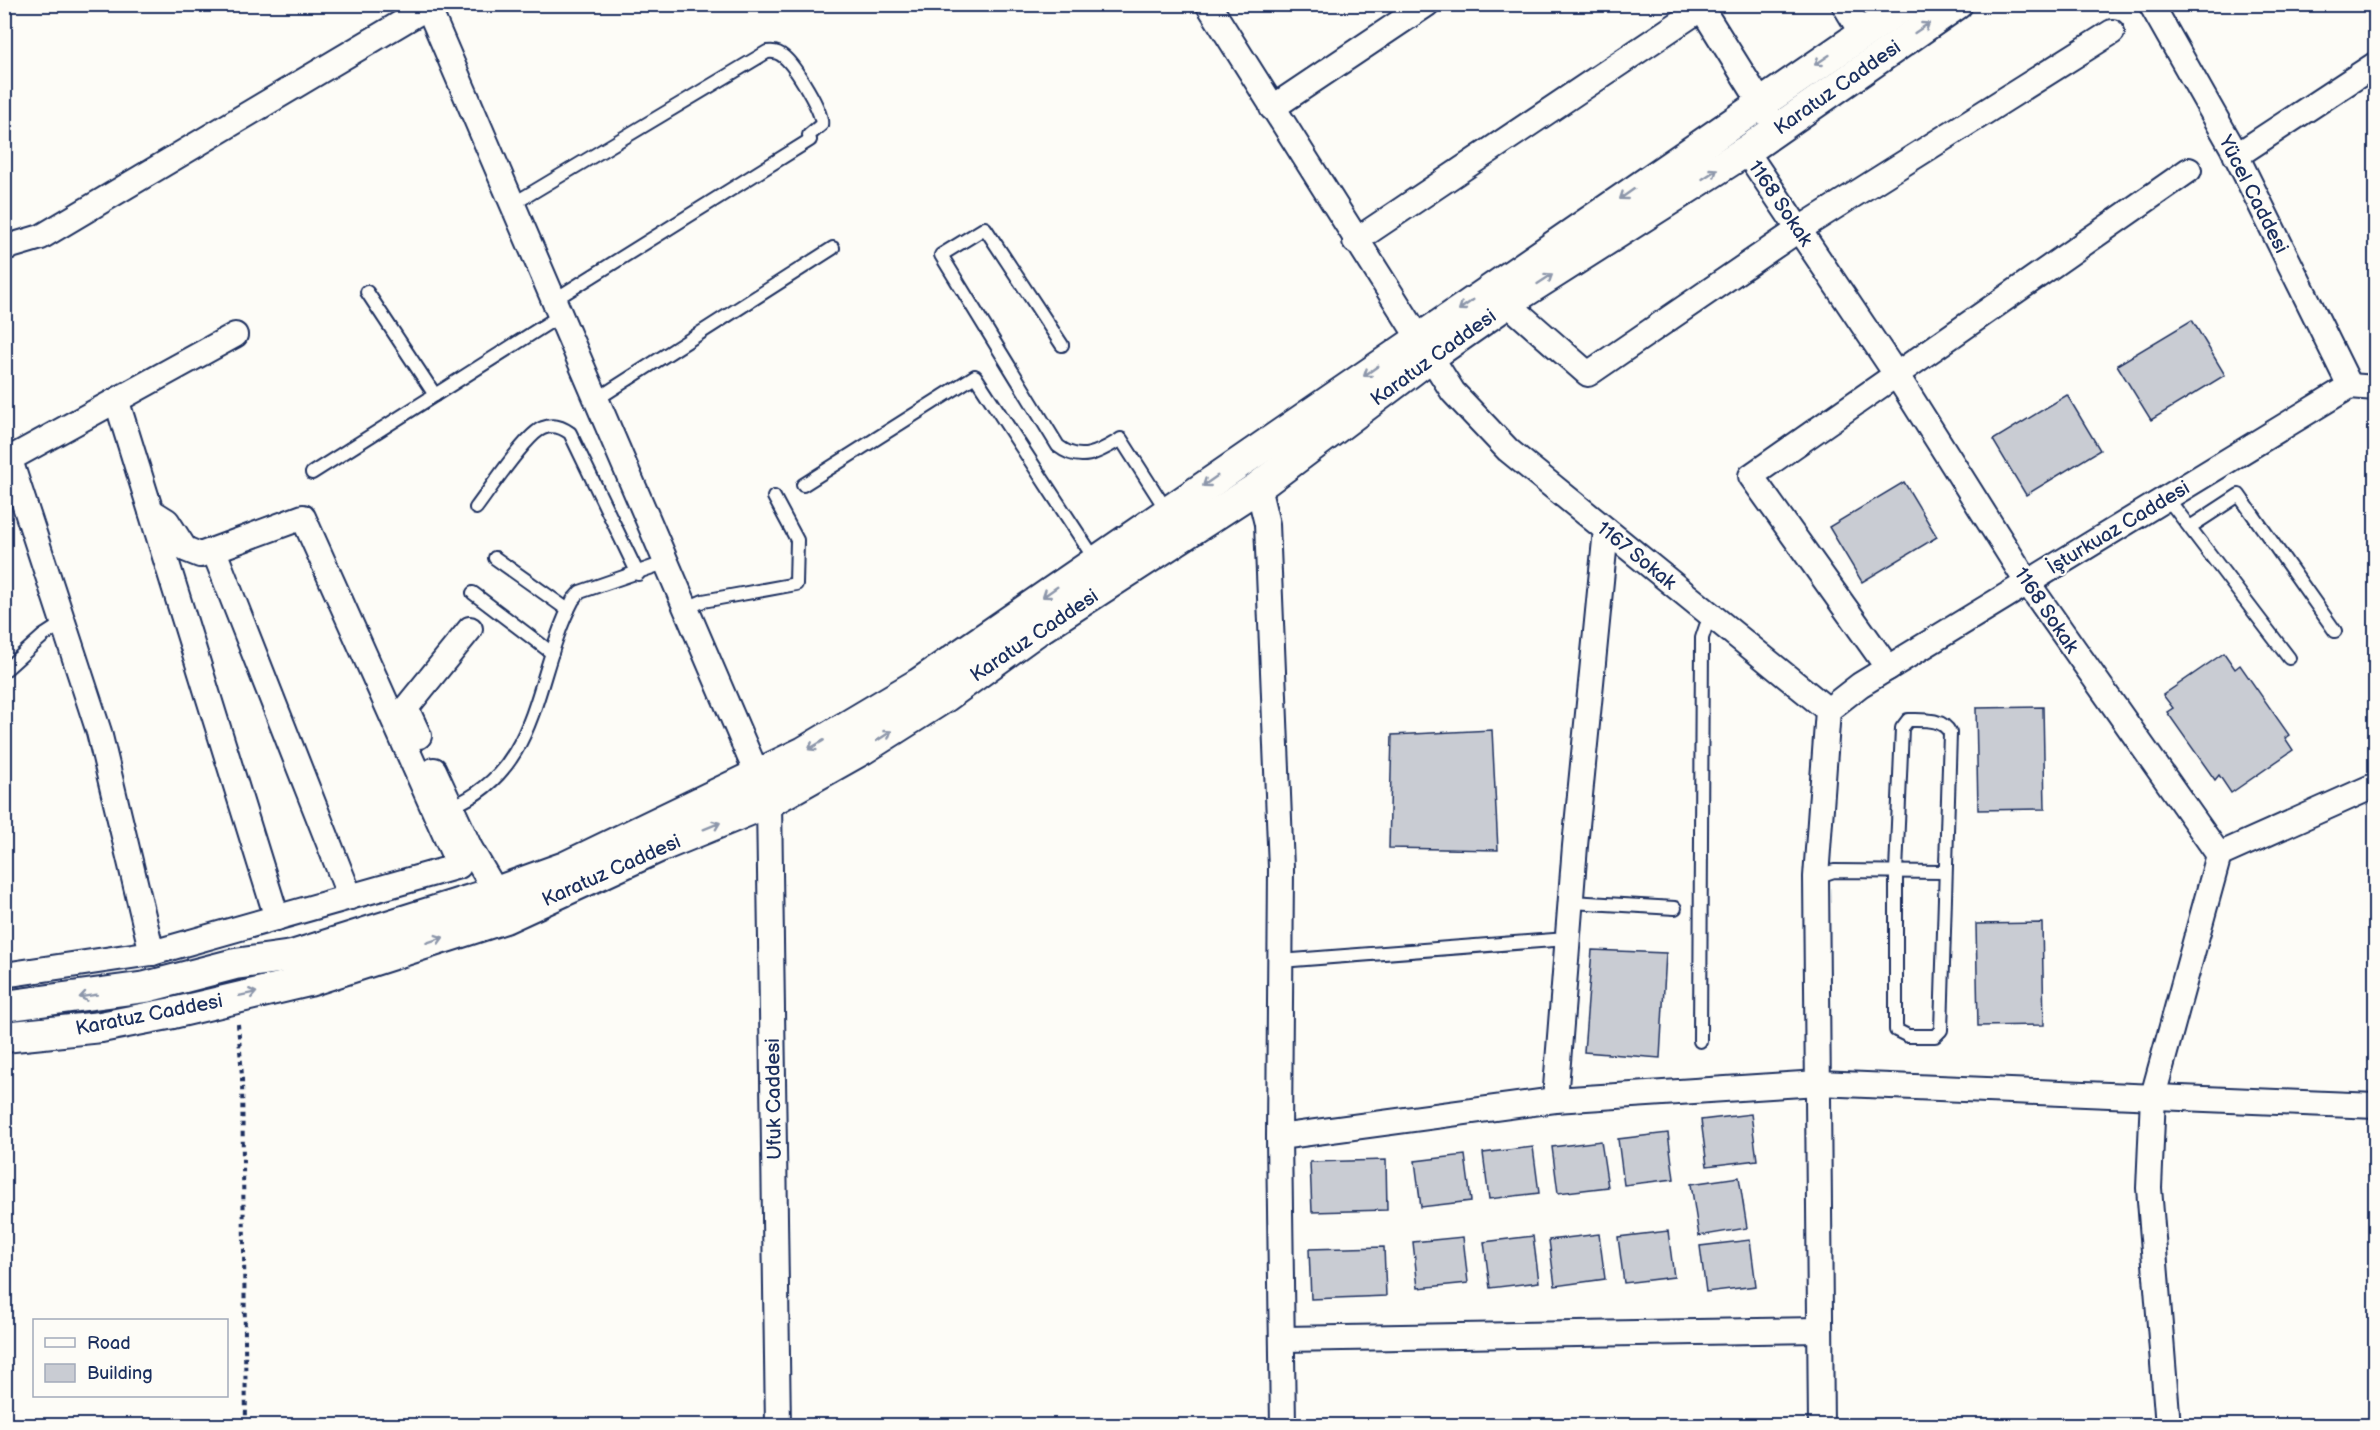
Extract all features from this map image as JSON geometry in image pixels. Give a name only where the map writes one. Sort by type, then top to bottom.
[{"type":"street","name":"1167 Sokak","points":[[1208,4],[1355,241],[1453,392],[1508,450],[1828,710]]},
{"type":"street","points":[[1272,108],[1427,4]]},
{"type":"street","points":[[1844,4],[1862,34]]},
{"type":"street","name":"Karatuz Caddesi","points":[[4,1037],[101,1027],[173,1013],[309,981],[500,905],[659,847],[769,802],[863,749],[918,714],[1036,631],[1258,487],[1425,347],[1759,103],[1906,4]]},
{"type":"street","name":"Karatuz Caddesi","points":[[1425,347],[1508,303],[1746,151],[1958,4]]},
{"type":"street","name":"Yücel Caddesi","points":[[2151,4],[2236,156],[2350,386]]},
{"type":"street","points":[[4,248],[41,237],[431,6]]},
{"type":"street","name":"Ufuk Caddesi","points":[[431,6],[513,204],[769,802],[778,1425]]},
{"type":"street","points":[[1355,241],[1701,6],[1777,129]]},
{"type":"street","points":[[1508,303],[1588,374],[1798,230],[2112,32]]},
{"type":"street","points":[[2236,156],[2376,64]]},
{"type":"street","name":"1168 Sokak","points":[[1746,151],[1896,374],[2027,582],[2219,855]]},
{"type":"street","points":[[1888,668],[1751,476],[2189,170]]},
{"type":"street","points":[[152,953],[99,732],[7,461],[235,335]]},
{"type":"street","points":[[4,1006],[146,987],[235,964],[292,956],[413,920],[500,905],[565,867],[804,752],[918,684],[1167,511],[1425,347]]},
{"type":"street","points":[[2350,386],[2376,388]]},
{"type":"street","name":"İşturkuaz Caddesi","points":[[1828,710],[1860,685],[2350,386]]},
{"type":"street","points":[[117,402],[277,918]]},
{"type":"street","points":[[1258,487],[1267,524],[1281,868],[1279,1137],[1284,1339],[1283,1425]]},
{"type":"street","points":[[4,975],[152,953],[459,866],[303,517],[200,555],[185,549],[167,521],[151,512]]},
{"type":"street","points":[[1555,1100],[1567,939],[1606,530]]},
{"type":"street","points":[[214,551],[350,897]]},
{"type":"street","points":[[470,629],[406,708],[470,848],[500,905]]},
{"type":"street","points":[[1821,1425],[1816,877],[1828,710]]},
{"type":"street","points":[[2168,1425],[2149,1188],[2153,1096],[2219,855],[2376,785]]},
{"type":"street","points":[[1279,1137],[1555,1100],[1818,1083],[2376,1106]]},
{"type":"street","points":[[1284,1339],[1819,1330]]},
{"type":"lane","points":[[312,473],[435,395],[558,308],[810,137],[820,125],[820,111],[786,58],[773,51],[767,52],[513,204]]},
{"type":"lane","points":[[1062,345],[985,228],[941,255],[1058,446],[1071,454],[1089,456],[1121,439],[1167,511]]},
{"type":"lane","points":[[597,399],[833,248]]},
{"type":"lane","points":[[367,292],[435,395]]},
{"type":"lane","points":[[803,485],[975,376],[1096,561]]},
{"type":"lane","points":[[476,508],[534,432],[550,426],[564,429],[570,433],[638,574]]},
{"type":"lane","points":[[2190,527],[2239,495],[2335,631]]},
{"type":"lane","points":[[2169,496],[2289,658]]},
{"type":"lane","points":[[687,609],[704,601],[796,584],[797,540],[774,497]]},
{"type":"lane","points":[[495,558],[568,610]]},
{"type":"lane","points":[[451,807],[481,792],[505,768],[532,716],[568,610],[580,592],[638,574],[667,562]]},
{"type":"lane","points":[[472,593],[552,653]]},
{"type":"lane","points":[[1700,1041],[1702,638],[1713,616]]},
{"type":"lane","points":[[4,671],[44,636],[63,623]]},
{"type":"lane","points":[[1908,720],[1937,722],[1947,726],[1950,733],[1945,872],[1941,1030],[1935,1036],[1908,1036],[1896,1030],[1894,1015],[1896,872],[1902,728],[1908,720]]},
{"type":"lane","points":[[1816,877],[1834,871],[1945,872]]},
{"type":"lane","points":[[1571,902],[1675,908]]},
{"type":"lane","points":[[1280,961],[1567,939]]},
{"type":"path","points":[[235,997],[242,1076],[246,1425]]},
{"type":"building","points":[[2192,320],[2225,375],[2151,420],[2117,365]]},
{"type":"building","points":[[2067,395],[2100,450],[2026,495],[1993,440]]},
{"type":"building","points":[[1904,482],[1937,537],[1862,582],[1829,527]]},
{"type":"building","points":[[2224,653],[2235,669],[2240,665],[2289,735],[2285,738],[2293,750],[2231,793],[2219,775],[2215,780],[2167,712],[2173,708],[2163,695]]},
{"type":"building","points":[[2043,707],[2045,809],[1978,810],[1976,708]]},
{"type":"building","points":[[1492,730],[1498,850],[1389,848],[1392,735]]},
{"type":"building","points":[[2042,923],[2044,1025],[1978,1026],[1976,924]]},
{"type":"building","points":[[1592,950],[1666,953],[1660,1058],[1584,1052]]},
{"type":"building","points":[[1751,1114],[1757,1160],[1707,1166],[1701,1120]]},
{"type":"building","points":[[1668,1133],[1674,1179],[1624,1185],[1618,1139]]},
{"type":"building","points":[[1601,1141],[1608,1187],[1558,1193],[1552,1147]]},
{"type":"building","points":[[1533,1147],[1539,1193],[1489,1199],[1483,1153]]},
{"type":"building","points":[[1465,1155],[1471,1201],[1421,1207],[1415,1161]]},
{"type":"building","points":[[1386,1160],[1387,1210],[1312,1212],[1310,1162]]},
{"type":"building","points":[[1739,1177],[1747,1228],[1699,1236],[1691,1184]]},
{"type":"building","points":[[1668,1231],[1674,1277],[1624,1283],[1618,1237]]},
{"type":"building","points":[[1599,1234],[1605,1279],[1555,1286],[1549,1240]]},
{"type":"building","points":[[1533,1236],[1539,1282],[1490,1288],[1484,1242]]},
{"type":"building","points":[[1463,1237],[1468,1283],[1418,1288],[1413,1242]]},
{"type":"building","points":[[1750,1240],[1756,1286],[1706,1292],[1700,1246]]},
{"type":"building","points":[[1384,1247],[1386,1296],[1311,1299],[1309,1249]]}]
